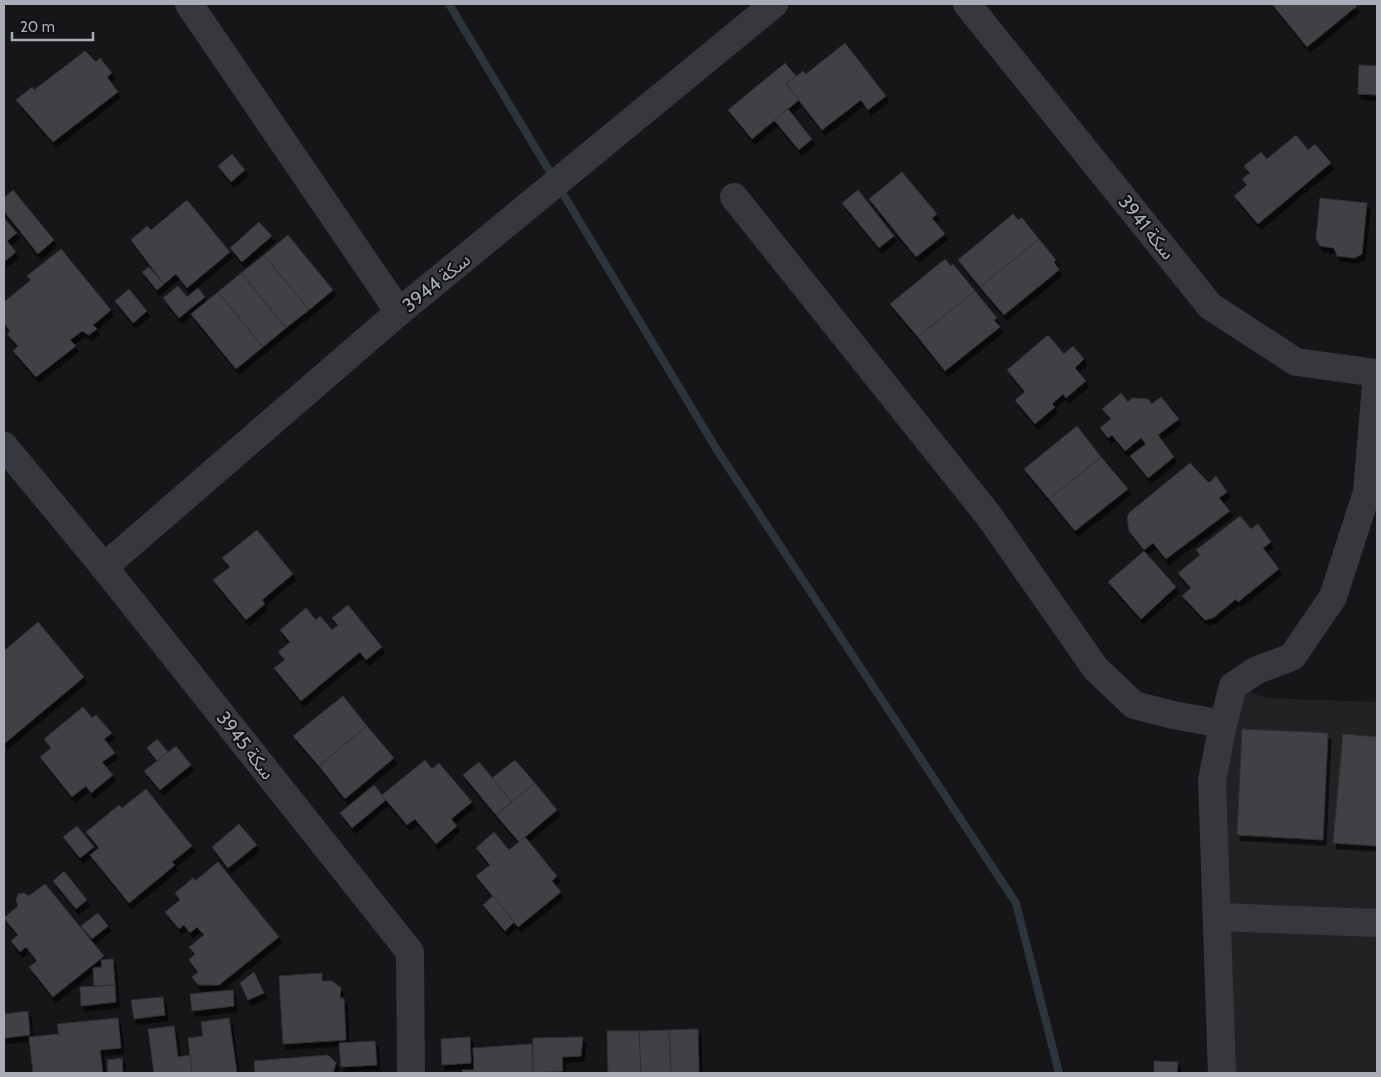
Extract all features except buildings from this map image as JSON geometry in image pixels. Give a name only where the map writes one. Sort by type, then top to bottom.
[{"type":"street","points":[[189,4],[399,312]]},
{"type":"street","name":"سكة 3944","points":[[104,567],[399,312],[774,4]]},
{"type":"street","name":"سكة 3941","points":[[967,4],[1210,306],[1296,362],[1377,373]]},
{"type":"street","points":[[734,197],[989,516],[1096,669],[1134,705],[1223,724]]},
{"type":"street","points":[[1222,1073],[1212,780],[1223,724],[1233,686],[1257,670],[1292,657],[1333,597],[1367,492],[1377,373]]},
{"type":"street","name":"سكة 3945","points":[[4,446],[104,567],[410,952],[411,1073]]},
{"type":"street","points":[[1218,917],[1377,923]]},
{"type":"shaded area","points":[[1233,686],[1266,698],[1377,702],[1377,1073],[1231,1073],[1212,780]]},
{"type":"waterway","points":[[449,4],[717,450],[1016,903],[1059,1073]]}]
